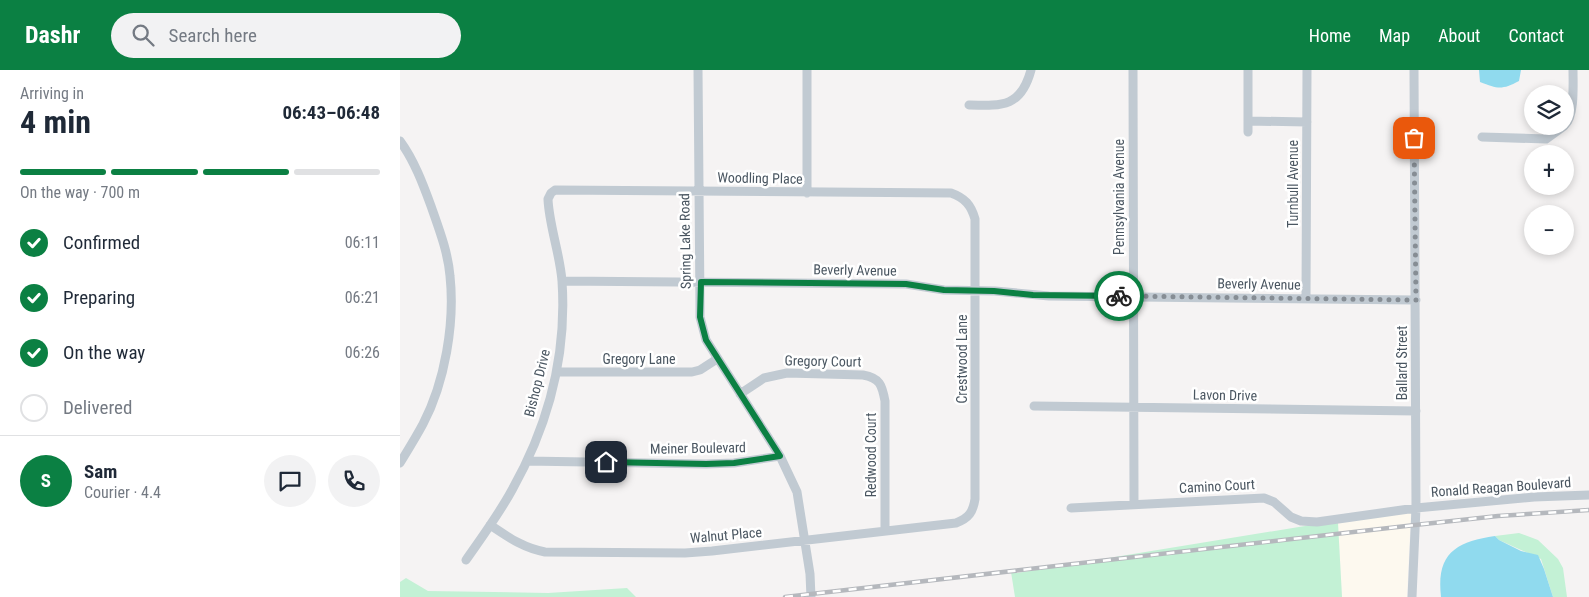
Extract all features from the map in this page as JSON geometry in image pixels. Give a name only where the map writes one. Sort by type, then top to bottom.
[{"type":"street","name":"Spring Lake Road","points":[[698,70],[698,191],[702,329],[716,359],[780,456],[797,492],[806,541],[811,596]]},
{"type":"street","points":[[807,70],[807,193]]},
{"type":"street","points":[[969,105],[1001,105],[1012,102],[1021,94],[1031,70]]},
{"type":"street","name":"Pennsylvania Avenue","points":[[1133,70],[1134,504]]},
{"type":"street","points":[[1248,70],[1248,132]]},
{"type":"street","name":"Turnbull Avenue","points":[[1306,299],[1307,70]]},
{"type":"street","name":"Ballard Street","points":[[1412,597],[1416,508],[1414,70]]},
{"type":"street","points":[[1573,70],[1573,85]]},
{"type":"street","points":[[1248,121],[1306,122]]},
{"type":"street","points":[[1482,138],[1546,139],[1552,135]]},
{"type":"street","points":[[400,141],[408,152],[419,177],[443,239],[450,275],[451,304],[443,372],[424,424],[400,463]]},
{"type":"street","name":"Woodling Place","points":[[551,193],[562,189],[951,194],[961,196],[967,202]]},
{"type":"street","name":"Bishop Drive","points":[[466,560],[512,491],[527,461],[547,411],[557,372],[563,315],[562,281],[548,199],[551,193]]},
{"type":"street","name":"Crestwood Lane","points":[[967,202],[975,219],[976,290],[975,499],[969,516]]},
{"type":"street","name":"Beverly Avenue","points":[[562,281],[906,284],[944,290],[976,290],[1048,296],[1416,300]]},
{"type":"street","name":"Gregory Lane","points":[[557,372],[692,372],[700,370],[716,359]]},
{"type":"street","name":"Gregory Court","points":[[740,394],[764,378],[775,374],[863,375],[872,376],[879,381]]},
{"type":"street","name":"Redwood Court","points":[[879,381],[885,401],[885,531]]},
{"type":"street","name":"Lavon Drive","points":[[1034,406],[1416,411]]},
{"type":"street","name":"Meiner Boulevard","points":[[527,461],[706,464],[734,463],[780,456]]},
{"type":"street","name":"Ronald Reagan Boulevard","points":[[1416,508],[1534,497],[1589,495]]},
{"type":"street","name":"Camino Court","points":[[1071,508],[1264,498],[1274,502],[1291,517],[1301,521],[1317,522],[1416,508]]},
{"type":"street","name":"Walnut Place","points":[[490,526],[518,544],[532,550],[545,552],[685,553],[956,523],[969,516]]},
{"type":"shaded area","points":[[1411,512],[1407,597],[1342,597],[1338,523]]},
{"type":"green space","points":[[1338,523],[1342,597],[1015,597],[1011,572],[1016,571],[1017,573],[1311,525]]},
{"type":"green space","points":[[1519,533],[1538,540],[1558,559],[1563,568],[1567,597],[1553,597],[1541,559],[1499,540],[1495,536]]},
{"type":"green space","points":[[406,578],[428,591],[548,593],[627,588],[636,597],[400,597],[400,582]]},
{"type":"water","points":[[1479,70],[1521,70],[1519,81],[1500,87],[1480,82]]},
{"type":"water","points":[[1495,536],[1521,551],[1538,555],[1553,597],[1441,597],[1440,582],[1442,570],[1452,552],[1459,546],[1469,542]]},
{"type":"railway","points":[[785,597],[1498,516],[1589,510]]},
{"type":"way so far","points":[[1119,296],[1416,300],[1414,138]]},
{"type":"route","points":[[606,462],[706,464],[734,463],[780,456],[716,359],[706,340],[700,317],[701,282],[906,284],[944,290],[994,291],[1048,296],[1119,296]]}]
